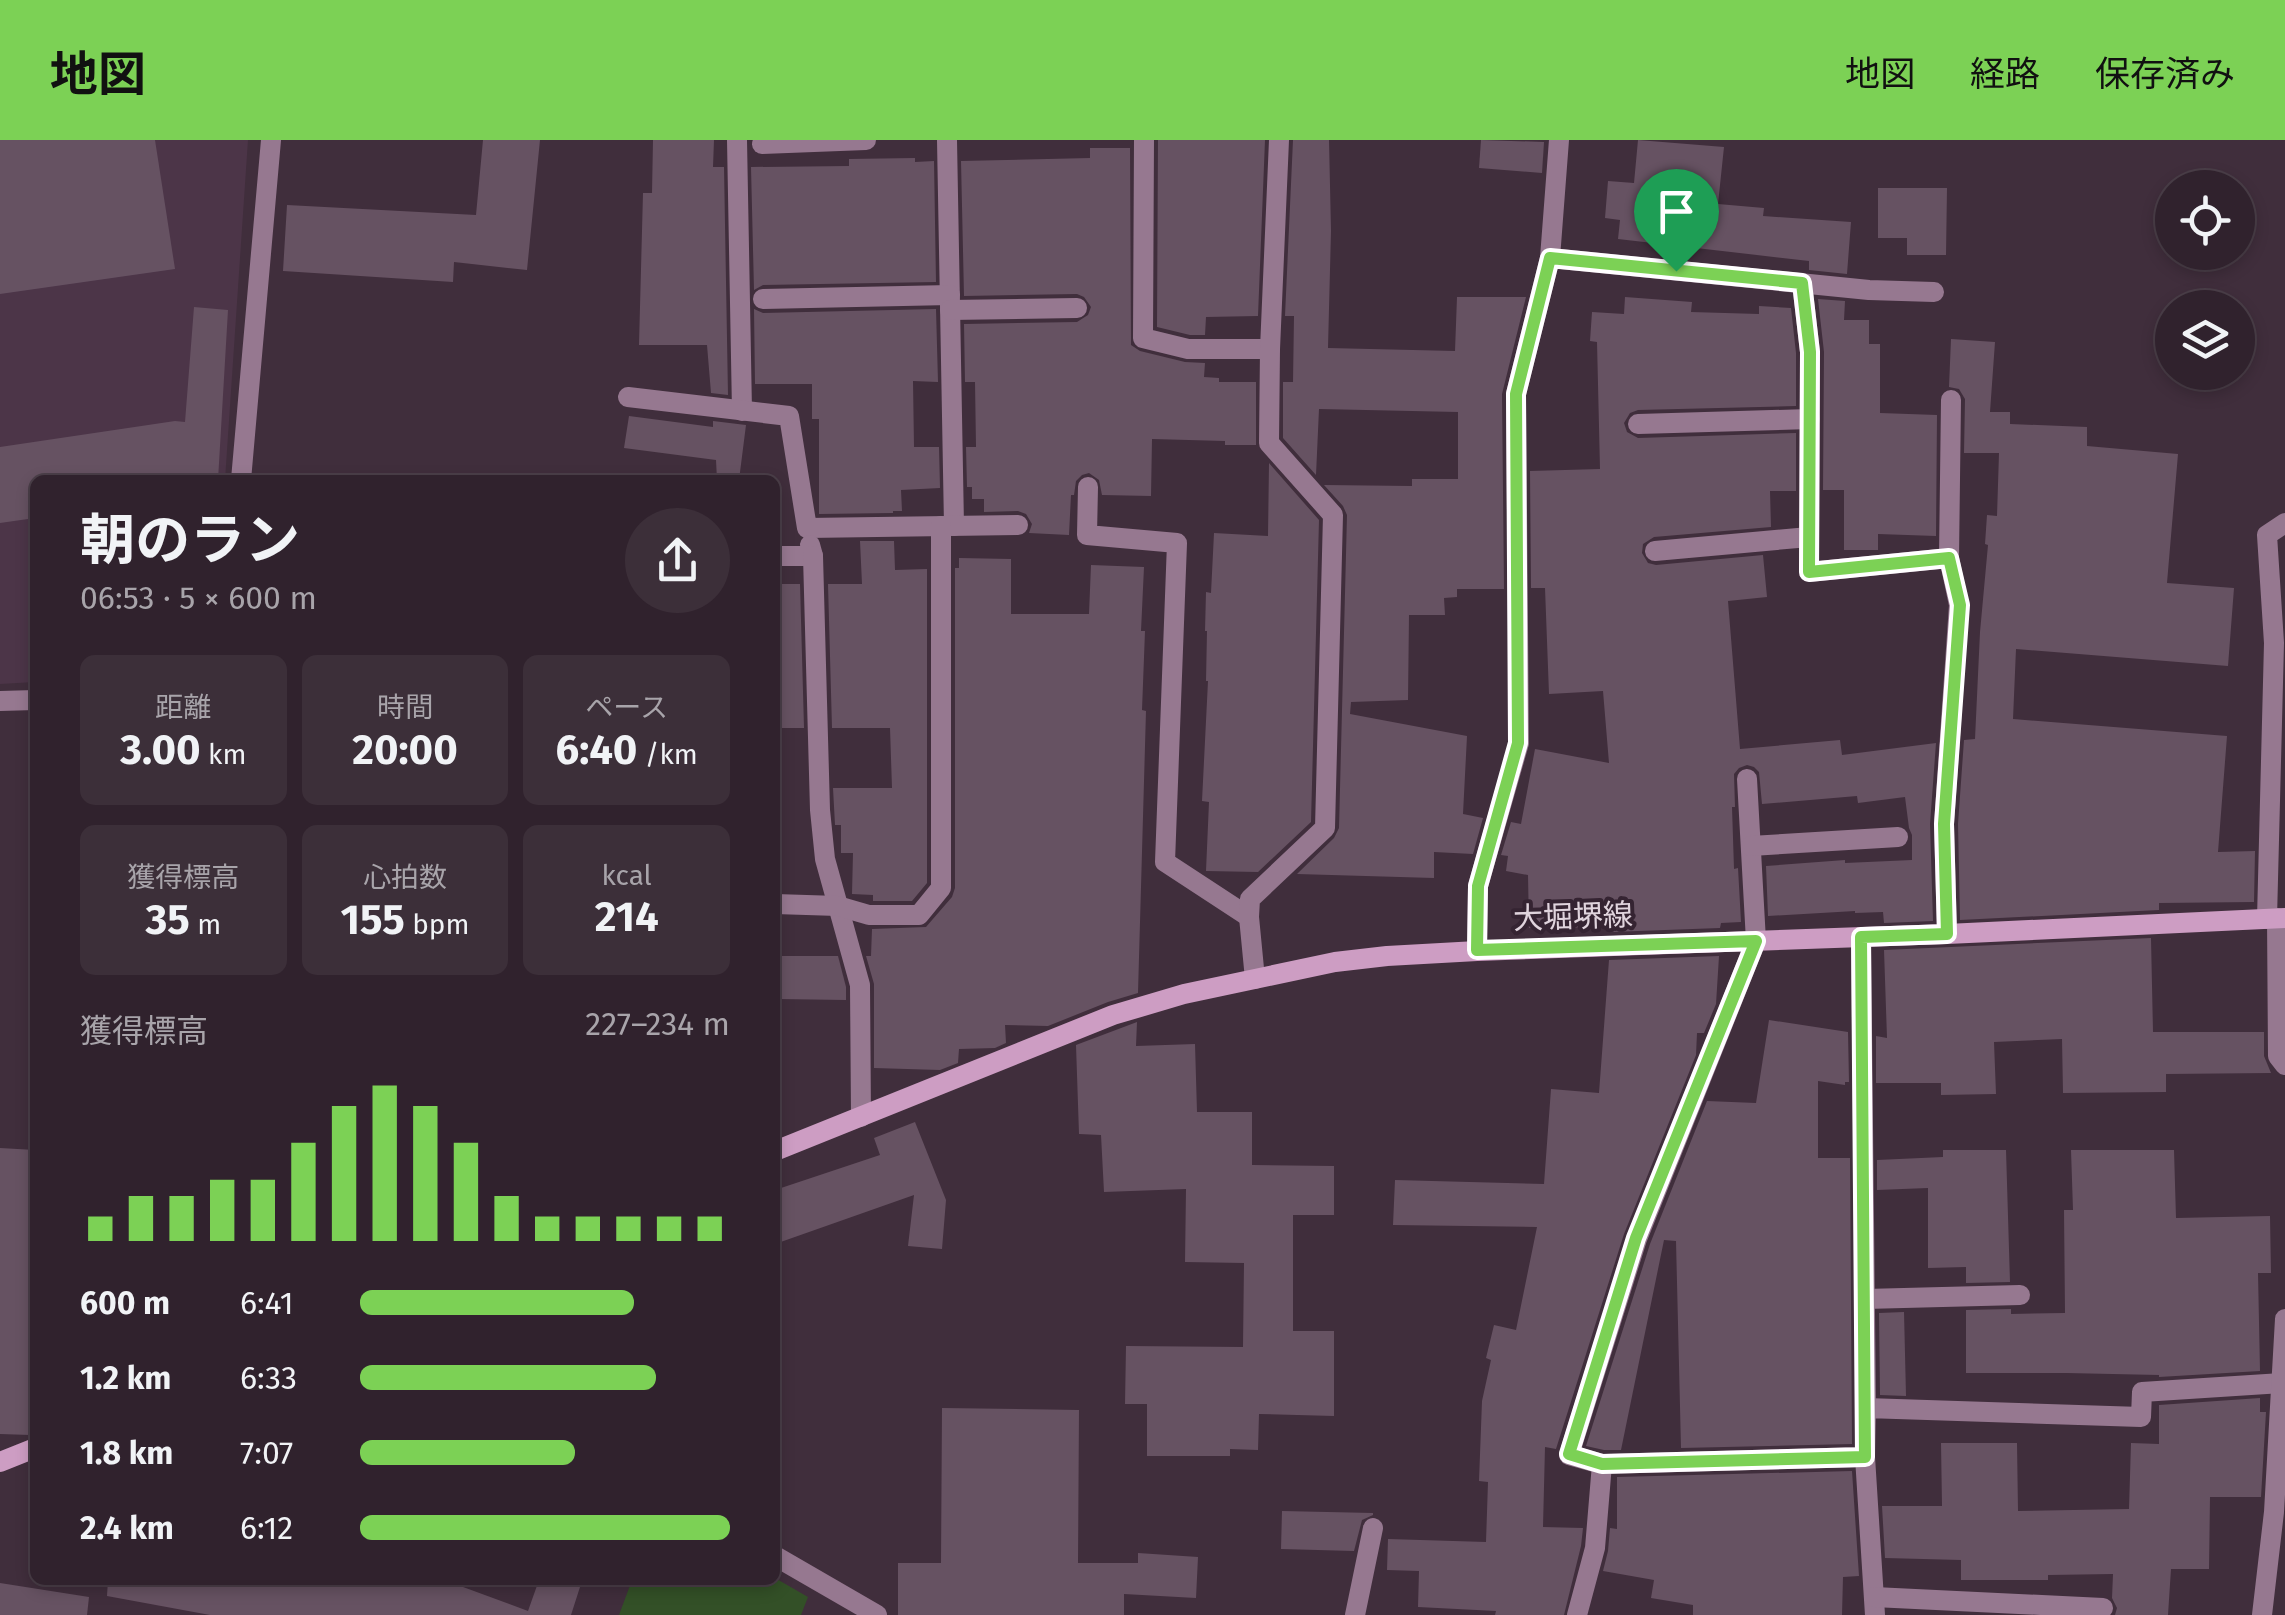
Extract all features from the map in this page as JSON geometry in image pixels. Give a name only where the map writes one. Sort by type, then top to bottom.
[{"type":"main road","name":"大堀堺線","points":[[780,1149],[1113,1015],[1184,994],[1335,962],[1477,950],[2276,918]]},
{"type":"main road","points":[[0,1462],[30,1450]]},
{"type":"street","points":[[241,475],[271,140]]},
{"type":"street","points":[[738,140],[742,411]]},
{"type":"street","points":[[762,144],[866,140]]},
{"type":"street","points":[[780,904],[838,906],[869,915],[919,915],[941,888],[950,302],[947,140]]},
{"type":"street","points":[[1144,140],[1143,338],[1188,349],[1270,349]]},
{"type":"street","points":[[1255,979],[1250,899],[1325,828],[1334,515],[1269,443],[1279,140]]},
{"type":"street","points":[[1477,950],[1478,886],[1518,743],[1516,394],[1550,258],[1559,140]]},
{"type":"street","points":[[1550,258],[1869,290],[1934,292]]},
{"type":"street","points":[[1802,283],[1810,352],[1809,572],[1949,558]]},
{"type":"street","points":[[763,299],[1077,308]]},
{"type":"street","points":[[628,397],[789,416],[813,556],[820,810],[825,859],[860,985],[861,1116]]},
{"type":"street","points":[[1947,934],[1944,824],[1960,605],[1949,558],[1952,400]]},
{"type":"street","points":[[1638,424],[1810,419]]},
{"type":"street","points":[[1088,488],[1087,535],[1178,542],[1165,862],[1249,917]]},
{"type":"street","points":[[2285,523],[2267,535],[2274,643],[2278,1056],[2285,1064]]},
{"type":"street","points":[[807,528],[1018,525]]},
{"type":"street","points":[[1655,551],[1809,537]]},
{"type":"street","points":[[780,556],[813,556]]},
{"type":"street","points":[[0,701],[30,700]]},
{"type":"street","points":[[1746,779],[1756,941],[1636,1238],[1569,1454],[1602,1464],[1865,1457]]},
{"type":"street","points":[[1751,846],[1898,837]]},
{"type":"street","points":[[1861,937],[1865,1457],[1874,1606],[2103,1608]]},
{"type":"street","points":[[1865,1299],[2020,1295]]},
{"type":"street","points":[[2262,1615],[2282,1448],[2285,1319]]},
{"type":"street","points":[[1866,1408],[2141,1417],[2142,1392],[2282,1383]]},
{"type":"street","points":[[1577,1615],[1595,1548],[1602,1464]]},
{"type":"street","points":[[1355,1615],[1373,1528]]},
{"type":"street","points":[[780,1559],[877,1615]]},
{"type":"shaded area","points":[[0,140],[248,140],[225,475],[30,475],[30,682],[0,684]]},
{"type":"green space","points":[[780,1581],[808,1597],[801,1615],[619,1615],[630,1585],[780,1585]]},
{"type":"building","points":[[0,140],[155,140],[175,269],[0,294]]},
{"type":"building","points":[[483,140],[540,140],[527,270],[454,262],[453,282],[283,271],[287,205],[476,215]]},
{"type":"building","points":[[653,140],[714,140],[713,167],[724,167],[728,395],[711,393],[707,345],[639,345],[643,193],[652,193]]},
{"type":"building","points":[[1158,140],[1265,140],[1258,316],[1206,317],[1205,335],[1157,327]]},
{"type":"building","points":[[1293,140],[1329,140],[1328,348],[1455,351],[1457,297],[1526,297],[1502,394],[1504,589],[1457,589],[1457,597],[1444,598],[1445,615],[1409,615],[1408,700],[1351,702],[1350,714],[1467,736],[1463,814],[1483,818],[1473,854],[1434,852],[1434,878],[1297,874],[1334,838],[1339,828],[1347,515],[1324,485],[1412,486],[1412,479],[1458,479],[1458,412],[1319,409],[1316,475],[1283,438],[1283,382],[1293,382],[1294,316],[1285,316]]},
{"type":"building","points":[[1481,140],[1544,142],[1542,173],[1479,168]]},
{"type":"building","points":[[1638,140],[1724,147],[1718,204],[1764,208],[1763,216],[1851,222],[1847,274],[1809,270],[1809,261],[1618,239],[1620,220],[1605,218],[1608,181],[1634,183]]},
{"type":"building","points":[[1090,148],[1130,148],[1131,345],[1140,351],[1185,362],[1205,363],[1204,377],[1219,378],[1219,382],[1256,382],[1256,445],[1152,439],[1151,496],[1102,495],[1099,480],[1089,473],[1082,475],[1071,495],[1069,535],[1029,533],[1032,524],[1026,514],[984,512],[984,499],[972,499],[972,487],[967,487],[966,447],[976,447],[975,382],[965,382],[964,324],[1077,322],[1088,315],[1091,307],[1077,294],[964,296],[961,161],[1090,158]]},
{"type":"building","points":[[915,158],[915,162],[934,161],[936,282],[763,285],[754,290],[751,167],[849,166],[849,159]]},
{"type":"building","points":[[1878,188],[1947,188],[1946,255],[1907,255],[1907,238],[1878,238]]},
{"type":"building","points":[[1625,297],[1692,302],[1691,312],[1759,314],[1759,306],[1791,308],[1796,406],[1638,410],[1630,413],[1624,423],[1627,432],[1638,438],[1796,433],[1796,491],[1770,491],[1771,527],[1654,537],[1643,544],[1642,553],[1648,563],[1656,565],[1763,555],[1767,597],[1728,601],[1740,749],[1840,740],[1842,755],[1936,743],[1930,824],[1933,921],[1884,923],[1883,912],[1855,911],[1768,916],[1766,866],[1912,860],[1912,835],[1905,797],[1858,803],[1857,796],[1762,804],[1759,772],[1747,765],[1734,774],[1732,807],[1741,922],[1721,923],[1720,928],[1611,932],[1611,927],[1529,928],[1528,875],[1506,871],[1508,856],[1501,855],[1511,822],[1521,824],[1535,749],[1609,763],[1603,691],[1549,694],[1545,588],[1531,588],[1530,471],[1600,469],[1597,342],[1590,341],[1592,312],[1624,314]]},
{"type":"building","points":[[1818,299],[1845,301],[1844,320],[1869,320],[1869,344],[1880,344],[1880,413],[1937,415],[1936,536],[1878,534],[1878,550],[1844,550],[1844,490],[1823,490],[1824,352]]},
{"type":"building","points":[[194,307],[228,310],[218,475],[30,475],[30,519],[0,523],[0,447],[185,422]]},
{"type":"building","points":[[754,309],[763,313],[936,309],[938,382],[913,381],[914,447],[939,447],[940,488],[901,490],[902,511],[893,513],[819,514],[819,419],[812,419],[812,384],[755,384]]},
{"type":"building","points":[[1951,339],[1995,342],[1990,412],[2010,412],[2010,424],[2087,427],[2087,446],[2178,454],[2167,583],[2234,588],[2228,666],[2016,649],[2013,719],[2227,736],[2218,852],[2255,851],[2254,902],[2159,903],[2159,910],[1960,920],[1958,824],[1964,740],[1975,739],[1987,515],[1997,516],[1999,453],[1964,453],[1965,399],[1959,389],[1949,387]]},
{"type":"building","points":[[629,416],[713,427],[713,421],[746,425],[740,475],[717,475],[716,460],[624,448]]},
{"type":"building","points":[[1269,463],[1319,520],[1311,822],[1258,872],[1206,871],[1209,802],[1202,801],[1208,681],[1205,631],[1214,533],[1268,536]]},
{"type":"building","points":[[860,541],[894,541],[895,570],[927,569],[927,883],[912,901],[873,901],[873,895],[852,894],[853,853],[841,853],[841,825],[835,825],[833,788],[892,788],[890,728],[832,728],[828,584],[862,584]]},
{"type":"building","points":[[959,558],[1011,559],[1011,614],[1089,614],[1091,565],[1144,567],[1142,710],[1146,711],[1138,993],[1048,1026],[1005,1025],[1006,1043],[995,1048],[959,1049],[958,1063],[940,1070],[874,1068],[874,984],[866,956],[871,956],[872,929],[926,927],[955,888],[955,568],[959,568]]},
{"type":"building","points":[[780,584],[800,584],[804,728],[780,728]]},
{"type":"building","points":[[2151,938],[2153,1032],[2264,1032],[2264,1056],[2271,1073],[2166,1074],[2166,1092],[2063,1093],[2062,1039],[1994,1042],[1996,1094],[1941,1095],[1941,1083],[1876,1083],[1876,1036],[1887,1038],[1884,950]]},
{"type":"building","points":[[780,956],[838,956],[846,1000],[780,999]]},
{"type":"building","points":[[1719,956],[1716,1004],[1704,1033],[1697,1033],[1696,1055],[1624,1234],[1556,1449],[1545,1447],[1543,1527],[1583,1528],[1564,1615],[1495,1615],[1496,1611],[1418,1607],[1419,1571],[1387,1570],[1388,1539],[1486,1542],[1488,1482],[1479,1481],[1482,1401],[1491,1360],[1486,1358],[1494,1325],[1516,1330],[1537,1227],[1393,1225],[1395,1180],[1544,1184],[1551,1089],[1599,1093],[1609,960]]},
{"type":"building","points":[[1769,1020],[1848,1032],[1849,1082],[1845,1085],[1818,1081],[1818,1158],[1850,1158],[1852,1444],[1681,1448],[1676,1241],[1664,1240],[1621,1450],[1586,1446],[1650,1244],[1707,1101],[1756,1103]]},
{"type":"building","points":[[1137,1022],[1136,1046],[1195,1044],[1197,1112],[1252,1112],[1252,1165],[1334,1166],[1334,1215],[1293,1215],[1293,1331],[1334,1331],[1334,1416],[1259,1414],[1258,1450],[1230,1449],[1230,1456],[1147,1456],[1147,1404],[1125,1404],[1126,1346],[1243,1347],[1244,1263],[1185,1262],[1186,1189],[1104,1192],[1101,1135],[1079,1134],[1076,1045]]},
{"type":"building","points":[[915,1122],[946,1200],[942,1249],[908,1246],[914,1195],[780,1242],[780,1188],[880,1155],[874,1138]]},
{"type":"building","points":[[0,1148],[30,1150],[30,1435],[0,1434]]},
{"type":"building","points":[[1943,1150],[2006,1150],[2010,1282],[1966,1283],[1966,1267],[1928,1268],[1928,1188],[1877,1190],[1877,1160],[1943,1157]]},
{"type":"building","points":[[2071,1150],[2174,1150],[2176,1218],[2270,1216],[2271,1273],[2258,1273],[2260,1371],[2159,1377],[1966,1373],[1966,1310],[2065,1313],[2064,1210],[2073,1210]]},
{"type":"building","points":[[1904,1312],[1906,1396],[1880,1395],[1879,1313]]},
{"type":"building","points":[[2260,1398],[2260,1412],[2266,1412],[2261,1497],[2210,1497],[2209,1569],[2171,1569],[2168,1615],[2115,1615],[2113,1574],[2048,1575],[2048,1580],[1961,1580],[1961,1560],[1885,1558],[1882,1506],[1942,1506],[1941,1443],[2017,1443],[2018,1511],[2129,1509],[2131,1443],[2159,1444],[2159,1405]]},
{"type":"building","points":[[942,1408],[1079,1410],[1078,1563],[1138,1563],[1138,1553],[1198,1557],[1196,1598],[1124,1594],[1124,1615],[898,1615],[898,1563],[941,1563]]},
{"type":"building","points":[[1852,1471],[1859,1576],[1843,1577],[1842,1615],[1693,1615],[1693,1605],[1651,1598],[1654,1580],[1603,1571],[1610,1528],[1617,1529],[1617,1477]]},
{"type":"building","points":[[1282,1511],[1373,1515],[1362,1520],[1354,1551],[1281,1549]]},
{"type":"building","points":[[0,1583],[89,1597],[87,1615],[0,1615]]},
{"type":"building","points":[[108,1585],[458,1585],[528,1611],[537,1585],[580,1587],[571,1615],[210,1615],[107,1596]]},
{"type":"route","points":[[1550,258],[1676,271],[1802,283],[1810,352],[1809,572],[1949,558],[1960,605],[1944,824],[1947,934],[1861,937],[1865,1457],[1602,1464],[1569,1454],[1636,1238],[1756,941],[1477,950],[1478,886],[1518,743],[1516,394],[1550,258]]}]
